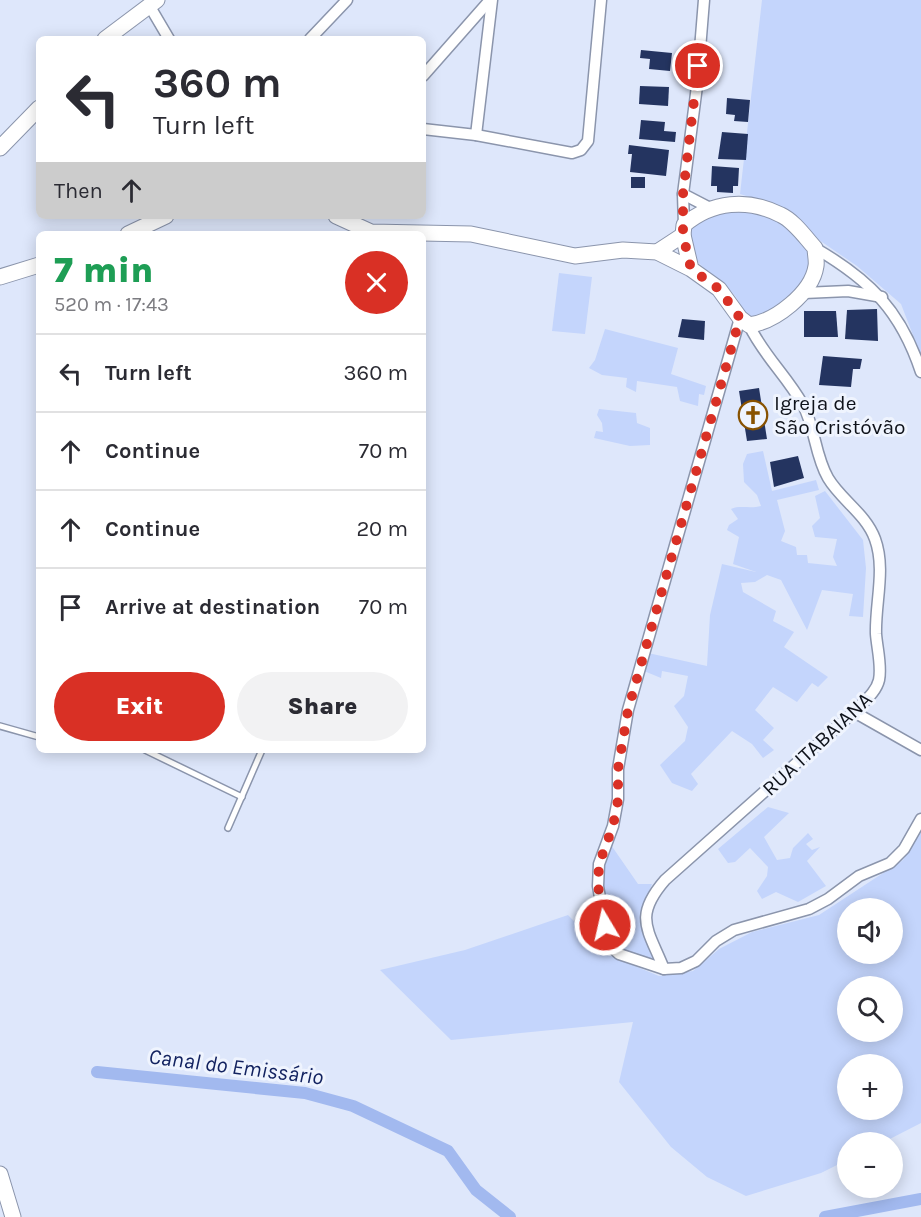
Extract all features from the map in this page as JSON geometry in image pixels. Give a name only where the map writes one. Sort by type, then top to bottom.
[{"type":"street","points":[[313,36],[347,0]]},
{"type":"street","points":[[426,73],[491,0]]},
{"type":"street","points":[[476,135],[491,0]]},
{"type":"street","points":[[426,129],[476,135],[572,153],[581,150],[588,141],[601,0]]},
{"type":"street","points":[[691,269],[684,230],[683,194],[697,86],[704,0]]},
{"type":"street","points":[[109,36],[153,2],[168,36]]},
{"type":"street","points":[[0,148],[36,111]]},
{"type":"street","points":[[683,194],[710,208]]},
{"type":"street","points":[[657,252],[684,230],[699,213],[710,208],[743,203],[782,215],[815,248],[847,267],[882,297],[901,323],[921,372]]},
{"type":"street","points":[[134,231],[160,219]]},
{"type":"street","points":[[343,219],[369,231]]},
{"type":"street","points":[[426,233],[471,234],[575,256],[623,249],[657,252],[691,269],[719,289],[745,322]]},
{"type":"street","points":[[745,322],[767,321],[804,293],[816,267],[815,248]]},
{"type":"street","points":[[0,277],[36,266]]},
{"type":"street","points":[[804,293],[848,291],[882,297]]},
{"type":"street","points":[[745,322],[628,710],[618,769],[618,800],[613,826],[599,864],[598,886],[608,944],[619,954],[664,969],[681,968],[696,961],[716,941],[734,930],[754,922],[809,909],[828,899],[859,876],[890,863],[904,849],[921,819]]},
{"type":"street","name":"RUA ITABAIANA","points":[[664,969],[645,923],[651,897],[665,880],[854,712],[876,689],[880,678],[876,632],[880,561],[875,539],[865,520],[836,490],[826,475],[803,406],[780,370],[760,347],[745,322]]},
{"type":"street","points":[[854,712],[921,750]]},
{"type":"street","points":[[0,1177],[13,1217]]},
{"type":"lane","points":[[0,726],[36,736]]},
{"type":"lane","points":[[151,753],[242,797]]},
{"type":"lane","points":[[228,828],[261,753]]},
{"type":"shaded area","points":[[762,0],[921,0],[921,356],[901,304],[857,266],[819,240],[786,209],[740,194]]},
{"type":"shaded area","points":[[746,210],[778,217],[808,246],[811,264],[805,281],[762,319],[742,316],[740,304],[733,293],[695,259],[689,249],[688,239],[692,227],[701,217],[714,212]]},
{"type":"shaded area","points":[[559,273],[592,277],[585,334],[552,331]]},
{"type":"shaded area","points":[[605,329],[678,348],[671,374],[706,386],[704,395],[699,394],[698,406],[680,401],[677,387],[637,381],[636,392],[626,387],[627,378],[602,375],[589,368],[595,360]]},
{"type":"shaded area","points":[[599,409],[636,413],[637,423],[650,428],[650,445],[630,446],[594,438],[596,431],[603,432],[602,423],[597,415]]},
{"type":"shaded area","points":[[763,451],[772,491],[816,480],[819,490],[777,500],[785,531],[781,541],[796,547],[797,555],[807,555],[808,563],[837,566],[833,557],[837,539],[815,537],[812,526],[820,518],[815,496],[825,491],[863,540],[866,568],[863,617],[849,616],[853,594],[822,590],[807,630],[781,580],[767,575],[755,582],[741,583],[743,592],[776,611],[773,621],[794,632],[784,647],[828,677],[818,687],[812,683],[797,702],[773,687],[755,710],[774,728],[763,740],[774,750],[763,758],[752,744],[732,731],[691,774],[698,784],[692,791],[672,783],[660,765],[685,741],[688,727],[674,706],[684,696],[688,676],[662,671],[661,678],[644,671],[648,653],[707,666],[710,615],[722,564],[756,572],[733,564],[739,537],[727,530],[729,525],[738,519],[731,509],[761,506],[757,495],[744,482],[743,464],[747,454]]},
{"type":"shaded area","points":[[768,807],[789,813],[764,837],[777,860],[790,858],[793,848],[808,833],[813,839],[806,844],[812,850],[820,847],[807,861],[826,886],[798,902],[776,892],[762,899],[757,891],[767,876],[768,867],[750,848],[735,862],[728,863],[718,849]]},
{"type":"shaded area","points":[[921,831],[921,1123],[903,1132],[837,1132],[837,1165],[821,1173],[746,1196],[707,1177],[671,1147],[619,1082],[633,1022],[451,1040],[380,970],[465,950],[568,915],[606,954],[659,976],[693,971],[719,949],[752,932],[819,915],[837,903],[837,964],[903,964],[903,898],[845,898],[903,860]]},
{"type":"shaded area","points":[[611,845],[638,884],[652,884],[645,907],[644,924],[657,963],[622,951],[611,940],[602,886],[604,864]]},
{"type":"building","points":[[641,50],[672,53],[670,71],[649,69],[650,59],[640,58]]},
{"type":"building","points":[[640,86],[669,87],[668,106],[639,104]]},
{"type":"building","points":[[727,98],[750,100],[748,122],[734,121],[735,115],[726,114]]},
{"type":"building","points":[[641,120],[665,122],[664,131],[676,132],[675,142],[639,139]]},
{"type":"building","points":[[722,132],[748,134],[746,160],[718,159]]},
{"type":"building","points":[[629,145],[669,150],[666,176],[630,172],[632,154],[628,154]]},
{"type":"building","points":[[712,166],[739,168],[738,186],[733,186],[733,193],[717,192],[717,186],[711,186]]},
{"type":"building","points":[[631,177],[645,177],[645,188],[631,188]]},
{"type":"building","points":[[877,309],[878,341],[845,339],[847,310]]},
{"type":"building","points":[[804,311],[836,311],[838,337],[804,337]]},
{"type":"building","points":[[682,319],[705,321],[704,340],[678,337]]},
{"type":"building","points":[[823,356],[862,359],[860,369],[853,369],[851,387],[819,385]]},
{"type":"building","name":"Igreja de São Cristóvão","points":[[759,388],[767,439],[747,441],[739,391]]},
{"type":"building","points":[[798,456],[804,478],[774,487],[770,462]]},
{"type":"waterway","name":"Canal do Emissário","points":[[97,1072],[305,1093],[353,1106],[448,1151],[476,1190],[510,1217]]},
{"type":"waterway","points":[[825,1217],[921,1199]]},
{"type":"place","name":"Igreja de São Cristóvão","points":[[753,415]]},
{"type":"route","points":[[605,925],[598,886],[599,864],[613,826],[618,800],[618,769],[628,710],[740,318],[725,295],[691,269],[683,235],[683,194],[698,66]]}]
